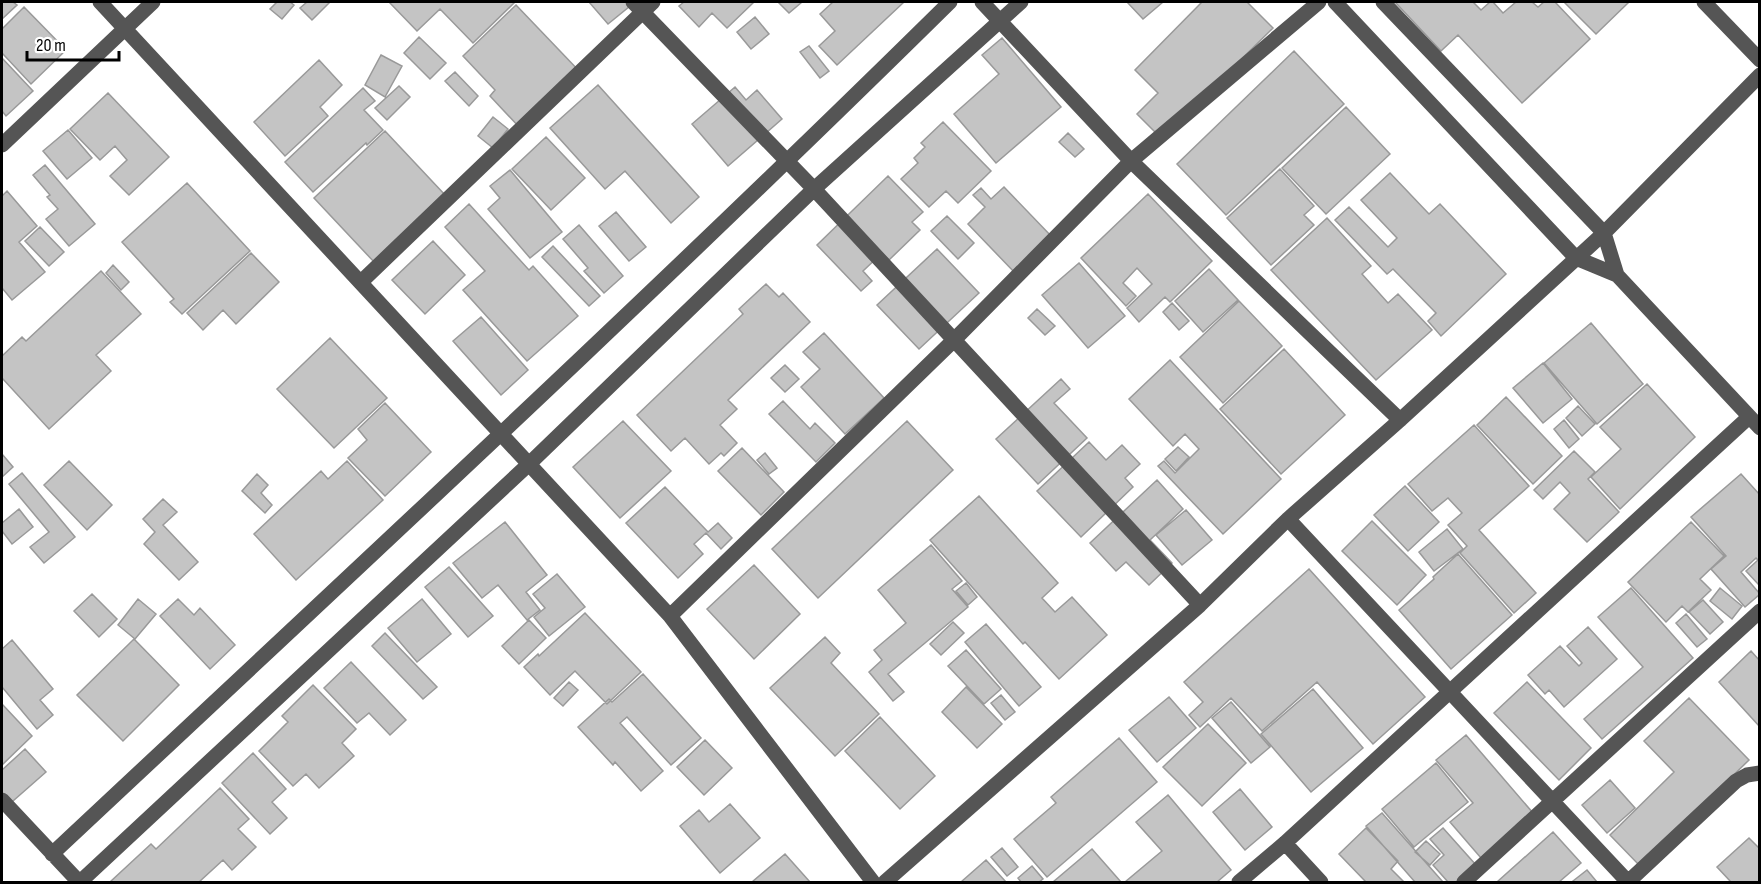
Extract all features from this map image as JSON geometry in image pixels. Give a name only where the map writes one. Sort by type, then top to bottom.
[{"type":"street","points":[[100,2],[670,616],[873,882]]},
{"type":"street","points":[[2,145],[153,2]]},
{"type":"street","points":[[52,854],[502,434],[787,162],[950,2]]},
{"type":"street","points":[[982,2],[1131,161],[1400,420]]},
{"type":"street","points":[[2,800],[79,882],[529,464],[814,189],[1021,2]]},
{"type":"street","points":[[670,616],[954,340],[1131,161],[1319,2]]},
{"type":"street","points":[[1239,882],[1285,843],[1449,692],[1754,422],[1617,275],[1576,258],[1335,2]]},
{"type":"street","points":[[1383,2],[1604,233],[1617,275]]},
{"type":"street","points":[[1704,2],[1760,60]]},
{"type":"street","points":[[361,282],[643,5],[1200,604]]},
{"type":"street","points":[[885,882],[1200,604],[1288,519],[1604,233],[1760,75]]},
{"type":"street","points":[[1288,519],[1628,882],[1736,781],[1747,775],[1760,773]]},
{"type":"street","points":[[1464,882],[1760,611]]},
{"type":"street","points":[[1285,843],[1321,882]]},
{"type":"building","points":[[2,2],[13,2],[17,5],[2,19]]},
{"type":"building","points":[[277,2],[290,2],[294,5],[282,19],[270,9]]},
{"type":"building","points":[[307,2],[330,2],[312,20],[300,8]]},
{"type":"building","points":[[389,2],[515,2],[473,43],[440,9],[417,31]]},
{"type":"building","points":[[589,2],[635,2],[608,24]]},
{"type":"building","points":[[684,2],[754,2],[727,28],[712,13],[699,27],[679,6]]},
{"type":"building","points":[[778,2],[802,2],[789,13]]},
{"type":"building","points":[[833,2],[904,2],[837,65],[819,46],[835,31],[820,14]]},
{"type":"building","points":[[1127,2],[1163,2],[1143,19]]},
{"type":"building","points":[[1202,2],[1247,2],[1273,28],[1161,138],[1137,114],[1158,93],[1135,70]]},
{"type":"building","points":[[1395,2],[1473,2],[1481,10],[1493,2],[1503,13],[1516,2],[1532,2],[1538,7],[1544,2],[1555,2],[1590,39],[1522,103],[1458,35],[1441,51]]},
{"type":"building","points":[[1564,2],[1629,2],[1596,34]]},
{"type":"building","points":[[516,5],[581,73],[521,129],[490,96],[495,90],[463,56]]},
{"type":"building","points":[[24,7],[66,50],[31,84],[2,53],[2,29]]},
{"type":"building","points":[[755,17],[769,34],[751,49],[737,32]]},
{"type":"building","points":[[419,37],[446,63],[430,79],[404,53]]},
{"type":"building","points":[[1002,38],[1061,107],[996,163],[954,114],[999,74],[982,55]]},
{"type":"building","points":[[809,46],[829,71],[820,78],[800,52]]},
{"type":"building","points":[[1294,51],[1344,104],[1226,215],[1177,164]]},
{"type":"building","points":[[381,55],[402,66],[385,97],[365,85]]},
{"type":"building","points":[[2,58],[33,91],[6,116],[2,111]]},
{"type":"building","points":[[319,60],[342,85],[320,107],[328,116],[285,156],[254,122]]},
{"type":"building","points":[[455,72],[478,96],[469,106],[445,81]]},
{"type":"building","points":[[598,85],[699,197],[671,223],[625,171],[605,189],[550,128]]},
{"type":"building","points":[[399,86],[410,97],[387,120],[375,108]]},
{"type":"building","points":[[735,87],[746,100],[757,90],[782,119],[728,166],[692,124]]},
{"type":"building","points":[[363,88],[375,101],[364,110],[383,130],[313,192],[285,162]]},
{"type":"building","points":[[108,93],[169,157],[129,195],[110,176],[127,160],[115,146],[100,160],[70,129]]},
{"type":"building","points":[[1346,107],[1390,154],[1326,214],[1282,168]]},
{"type":"building","points":[[493,117],[508,129],[493,148],[478,136]]},
{"type":"building","points":[[943,122],[991,171],[958,203],[946,191],[929,207],[901,179],[918,163],[914,158],[925,147],[921,143]]},
{"type":"building","points":[[68,130],[92,158],[67,179],[43,151]]},
{"type":"building","points":[[385,131],[446,196],[375,263],[314,198]]},
{"type":"building","points":[[1068,133],[1084,149],[1075,157],[1059,142]]},
{"type":"building","points":[[546,137],[585,178],[551,210],[512,169]]},
{"type":"building","points":[[45,165],[95,224],[69,246],[46,219],[58,209],[47,197],[50,195],[33,175]]},
{"type":"building","points":[[1280,169],[1314,206],[1304,215],[1314,225],[1271,265],[1227,218]]},
{"type":"building","points":[[510,170],[562,232],[530,258],[488,209],[500,198],[490,186]]},
{"type":"building","points":[[1390,173],[1429,214],[1440,204],[1506,274],[1441,336],[1428,321],[1436,313],[1393,269],[1387,274],[1335,220],[1349,207],[1388,247],[1397,238],[1361,200]]},
{"type":"building","points":[[888,176],[923,212],[912,222],[920,230],[889,260],[882,253],[863,271],[872,281],[861,291],[817,245]]},
{"type":"building","points":[[187,183],[250,251],[182,314],[170,302],[174,299],[122,242]]},
{"type":"building","points":[[1004,187],[1053,238],[1016,274],[968,224],[985,207],[973,195],[981,188],[991,199]]},
{"type":"building","points":[[7,191],[37,226],[19,242],[45,272],[12,300],[2,288],[2,196]]},
{"type":"building","points":[[1148,194],[1212,261],[1170,302],[1165,297],[1139,322],[1127,308],[1152,284],[1137,268],[1123,283],[1136,296],[1126,306],[1081,258]]},
{"type":"building","points":[[469,204],[529,270],[533,266],[578,316],[527,361],[463,290],[485,271],[445,227]]},
{"type":"building","points":[[616,212],[646,247],[629,261],[599,226]]},
{"type":"building","points":[[947,216],[974,243],[958,259],[931,231]]},
{"type":"building","points":[[1327,218],[1371,266],[1362,274],[1388,303],[1398,294],[1432,330],[1376,380],[1271,270]]},
{"type":"building","points":[[579,225],[623,276],[604,293],[584,271],[588,268],[563,239]]},
{"type":"building","points":[[40,227],[64,252],[49,266],[25,241]]},
{"type":"building","points":[[433,241],[465,275],[425,314],[392,280]]},
{"type":"building","points":[[553,246],[600,296],[589,306],[542,257]]},
{"type":"building","points":[[937,249],[979,293],[919,349],[877,305]]},
{"type":"building","points":[[251,253],[279,282],[236,324],[223,310],[203,330],[187,313]]},
{"type":"building","points":[[1079,263],[1125,316],[1088,348],[1042,295]]},
{"type":"building","points":[[113,265],[129,282],[121,290],[106,273]]},
{"type":"building","points":[[1209,269],[1238,300],[1203,332],[1175,301]]},
{"type":"building","points":[[101,271],[141,314],[96,355],[111,371],[49,429],[2,378],[2,356],[22,337],[26,341]]},
{"type":"building","points":[[766,284],[779,297],[783,293],[810,322],[728,400],[737,409],[720,425],[737,443],[724,456],[721,453],[709,464],[685,438],[671,451],[637,415],[743,314],[739,309]]},
{"type":"building","points":[[1239,301],[1282,346],[1223,403],[1180,357]]},
{"type":"building","points":[[1172,303],[1189,321],[1179,330],[1163,312]]},
{"type":"building","points":[[1037,309],[1055,326],[1045,335],[1028,318]]},
{"type":"building","points":[[481,317],[528,370],[501,395],[453,341]]},
{"type":"building","points":[[1591,323],[1643,384],[1597,424],[1544,363]]},
{"type":"building","points":[[824,333],[884,398],[845,434],[801,387],[820,369],[803,352]]},
{"type":"building","points":[[330,338],[387,398],[334,448],[277,389]]},
{"type":"building","points":[[1284,349],[1345,415],[1281,474],[1220,409]]},
{"type":"building","points":[[1170,360],[1281,479],[1223,534],[1158,466],[1164,461],[1175,473],[1199,449],[1185,434],[1173,446],[1129,399]]},
{"type":"building","points":[[1543,363],[1572,399],[1543,423],[1513,388]]},
{"type":"building","points":[[785,365],[799,379],[785,392],[771,378]]},
{"type":"building","points":[[1061,379],[1070,389],[1054,403],[1087,438],[1038,484],[996,439]]},
{"type":"building","points":[[1647,384],[1695,437],[1620,509],[1591,477],[1621,449],[1600,427]]},
{"type":"building","points":[[1506,397],[1562,456],[1533,484],[1477,425]]},
{"type":"building","points":[[783,401],[810,429],[815,423],[835,443],[816,462],[769,414]]},
{"type":"building","points":[[385,403],[431,452],[385,496],[348,458],[367,440],[358,429]]},
{"type":"building","points":[[1578,406],[1595,424],[1582,436],[1566,418]]},
{"type":"building","points":[[1564,420],[1579,439],[1569,448],[1554,429]]},
{"type":"building","points":[[623,421],[671,471],[620,518],[573,467]]},
{"type":"building","points":[[907,421],[953,470],[818,598],[772,549]]},
{"type":"building","points":[[1474,425],[1529,486],[1479,530],[1536,593],[1514,613],[1460,553],[1467,546],[1448,525],[1462,513],[1448,498],[1432,511],[1408,484]]},
{"type":"building","points":[[1089,442],[1106,460],[1122,445],[1140,464],[1125,478],[1133,487],[1081,537],[1037,491]]},
{"type":"building","points":[[1178,447],[1189,457],[1176,471],[1165,459]]},
{"type":"building","points":[[742,448],[784,492],[761,515],[718,471]]},
{"type":"building","points":[[1574,451],[1595,472],[1588,479],[1619,512],[1587,542],[1554,509],[1570,493],[1560,482],[1543,499],[1534,490]]},
{"type":"building","points":[[765,453],[777,468],[769,474],[757,460]]},
{"type":"building","points":[[2,454],[13,467],[2,477]]},
{"type":"building","points":[[69,461],[112,505],[87,530],[44,485]]},
{"type":"building","points":[[347,461],[383,500],[296,580],[254,534],[321,471],[328,479]]},
{"type":"building","points":[[22,473],[75,537],[44,563],[30,547],[49,532],[9,484]]},
{"type":"building","points":[[257,474],[268,485],[261,493],[272,505],[265,513],[242,491]]},
{"type":"building","points":[[1741,474],[1760,495],[1760,586],[1746,571],[1758,560],[1756,558],[1741,572],[1760,594],[1745,607],[1711,569],[1726,556],[1691,517]]},
{"type":"building","points":[[1157,480],[1183,509],[1150,540],[1172,563],[1149,585],[1126,562],[1116,571],[1090,543]]},
{"type":"building","points":[[1405,486],[1439,522],[1408,551],[1374,515]]},
{"type":"building","points":[[665,487],[708,532],[718,523],[732,538],[721,549],[706,533],[694,544],[703,554],[678,578],[626,523]]},
{"type":"building","points":[[979,496],[1058,583],[1042,598],[1055,612],[1072,597],[1107,635],[1059,679],[1025,642],[1023,644],[930,540]]},
{"type":"building","points":[[163,499],[177,512],[163,525],[198,562],[179,580],[144,544],[155,532],[143,519]]},
{"type":"building","points":[[19,509],[33,527],[12,544],[2,531],[2,523]]},
{"type":"building","points":[[1186,510],[1212,540],[1182,565],[1156,535]]},
{"type":"building","points":[[1372,521],[1426,575],[1397,605],[1342,551]]},
{"type":"building","points":[[505,522],[547,575],[526,592],[540,610],[527,620],[498,585],[482,598],[453,563]]},
{"type":"building","points":[[1691,522],[1724,556],[1700,579],[1711,590],[1688,612],[1682,606],[1666,622],[1628,582]]},
{"type":"building","points":[[1447,529],[1463,549],[1434,571],[1419,552]]},
{"type":"building","points":[[931,545],[962,581],[952,589],[968,607],[888,674],[904,692],[893,701],[869,672],[882,660],[874,650],[906,623],[878,590]]},
{"type":"building","points":[[1458,554],[1512,615],[1451,669],[1399,610]]},
{"type":"building","points":[[754,565],[800,614],[754,659],[707,609]]},
{"type":"building","points":[[449,567],[493,616],[468,637],[425,587]]},
{"type":"building","points":[[1309,569],[1425,697],[1373,744],[1317,682],[1262,731],[1231,698],[1200,727],[1189,715],[1203,702],[1184,682]]},
{"type":"building","points":[[557,574],[585,607],[549,636],[534,617],[545,608],[533,594]]},
{"type":"building","points":[[966,583],[977,597],[968,605],[956,591]]},
{"type":"building","points":[[1631,588],[1693,658],[1602,739],[1584,719],[1643,667],[1598,617]]},
{"type":"building","points":[[1720,588],[1742,606],[1732,619],[1710,601]]},
{"type":"building","points":[[92,594],[117,619],[99,637],[74,611]]},
{"type":"building","points":[[138,599],[156,614],[135,639],[118,625]]},
{"type":"building","points":[[178,599],[194,615],[200,608],[235,645],[210,669],[160,616]]},
{"type":"building","points":[[422,599],[451,634],[417,662],[388,628]]},
{"type":"building","points":[[1703,600],[1723,622],[1710,634],[1689,612]]},
{"type":"building","points":[[585,613],[641,672],[607,704],[575,671],[550,695],[524,667]]},
{"type":"building","points":[[1686,614],[1707,639],[1697,647],[1676,623]]},
{"type":"building","points":[[529,620],[546,638],[519,664],[502,646]]},
{"type":"building","points":[[953,622],[964,633],[941,655],[930,644]]},
{"type":"building","points":[[986,624],[1041,687],[1019,706],[965,642]]},
{"type":"building","points":[[1588,627],[1617,659],[1564,707],[1549,690],[1545,694],[1528,675],[1560,646],[1579,666],[1582,663],[1567,646]]},
{"type":"building","points":[[385,633],[437,687],[423,699],[372,646]]},
{"type":"building","points":[[825,637],[840,653],[831,663],[879,714],[835,756],[770,688]]},
{"type":"building","points":[[134,639],[179,685],[123,741],[77,695]]},
{"type":"building","points":[[12,640],[53,689],[40,700],[53,715],[37,729],[2,687],[2,649]]},
{"type":"building","points":[[966,650],[1001,689],[984,704],[948,666]]},
{"type":"building","points":[[1751,651],[1760,661],[1760,727],[1719,682]]},
{"type":"building","points":[[351,662],[406,720],[390,735],[369,713],[357,723],[324,688]]},
{"type":"building","points":[[643,674],[701,738],[671,765],[627,717],[620,723],[663,771],[641,791],[615,762],[613,765],[578,727],[609,699],[612,702]]},
{"type":"building","points":[[569,682],[578,690],[563,706],[554,698]]},
{"type":"building","points":[[1527,682],[1591,748],[1559,780],[1494,713]]},
{"type":"building","points":[[313,685],[356,729],[342,743],[354,756],[319,788],[306,774],[293,786],[259,751],[288,722],[282,716]]},
{"type":"building","points":[[966,687],[1002,724],[977,748],[942,712]]},
{"type":"building","points":[[1313,689],[1363,748],[1311,792],[1261,734]]},
{"type":"building","points":[[1001,695],[1015,712],[1005,720],[991,703]]},
{"type":"building","points":[[1169,697],[1196,728],[1157,762],[1129,730]]},
{"type":"building","points":[[1689,698],[1749,760],[1640,866],[1610,835],[1674,772],[1644,741]]},
{"type":"building","points":[[1231,702],[1270,747],[1251,763],[1212,718]]},
{"type":"building","points":[[2,704],[32,736],[2,765]]},
{"type":"building","points":[[880,717],[935,776],[900,809],[845,751]]},
{"type":"building","points":[[1208,724],[1246,763],[1202,806],[1163,767]]},
{"type":"building","points":[[1466,735],[1533,813],[1481,858],[1450,822],[1473,803],[1436,760]]},
{"type":"building","points":[[1119,738],[1157,782],[1047,877],[1014,839],[1056,803],[1051,797]]},
{"type":"building","points":[[705,740],[732,768],[704,795],[677,767]]},
{"type":"building","points":[[25,749],[46,772],[5,808],[2,805],[2,770]]},
{"type":"building","points":[[253,753],[286,789],[272,802],[287,818],[270,834],[222,783]]},
{"type":"building","points":[[1436,763],[1468,802],[1414,847],[1382,809]]},
{"type":"building","points":[[1610,780],[1635,808],[1607,833],[1582,805]]},
{"type":"building","points":[[220,788],[249,819],[238,829],[256,847],[232,870],[223,860],[199,882],[110,882],[151,844],[156,849]]},
{"type":"building","points":[[1240,789],[1272,827],[1245,850],[1213,812]]},
{"type":"building","points":[[1168,795],[1231,870],[1217,882],[1125,882],[1162,851],[1136,822]]},
{"type":"building","points":[[730,804],[760,838],[720,873],[680,826],[699,810],[709,822]]},
{"type":"building","points":[[1382,813],[1443,882],[1415,882],[1366,826]]},
{"type":"building","points":[[1366,828],[1398,861],[1391,869],[1404,882],[1366,882],[1339,854]]},
{"type":"building","points":[[1443,828],[1476,865],[1456,882],[1448,882],[1433,865],[1444,855],[1430,839]]},
{"type":"building","points":[[1553,832],[1581,863],[1559,882],[1497,882]]},
{"type":"building","points":[[1749,838],[1760,849],[1760,882],[1731,882],[1717,867]]},
{"type":"building","points":[[1426,841],[1440,854],[1430,865],[1415,852]]},
{"type":"building","points":[[1002,848],[1018,867],[1007,876],[991,857]]},
{"type":"building","points":[[1092,849],[1121,882],[1053,882]]},
{"type":"building","points":[[785,854],[810,882],[752,882]]},
{"type":"building","points":[[986,860],[1006,882],[961,882]]},
{"type":"building","points":[[1032,866],[1043,879],[1039,882],[1021,882],[1018,878]]},
{"type":"building","points":[[1587,870],[1597,882],[1573,881]]}]
